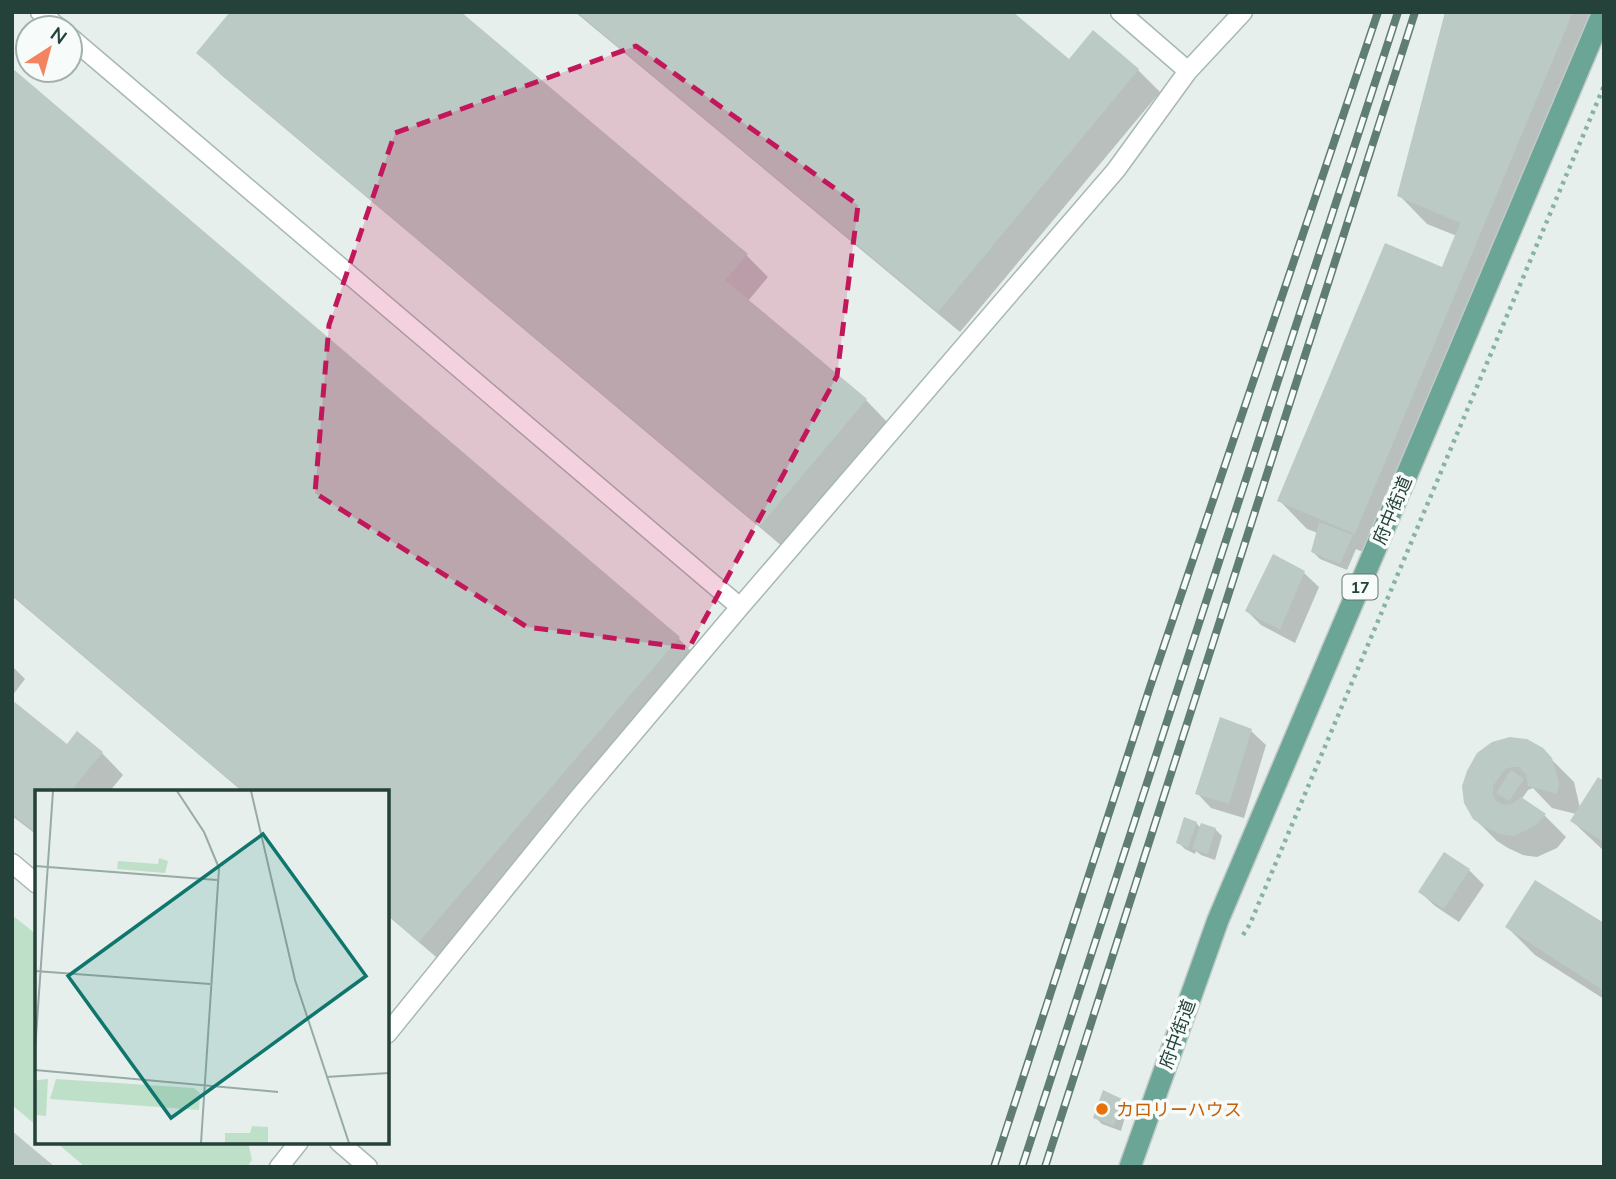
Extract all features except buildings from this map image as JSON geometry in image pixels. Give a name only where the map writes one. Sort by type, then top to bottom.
[{"type":"main road","name":"府中街道","points":[[1130,1167],[1218,920],[1603,12]]},
{"type":"lane","points":[[1120,12],[1188,71]]},
{"type":"lane","points":[[388,1033],[576,800],[1116,170],[1188,71],[1243,12]]},
{"type":"lane","points":[[84,49],[740,607]]},
{"type":"lane","points":[[12,863],[35,882]]},
{"type":"lane","points":[[279,1167],[297,1144]]},
{"type":"lane","points":[[341,1144],[368,1167]]},
{"type":"path","points":[[1243,936],[1604,86]]},
{"type":"highlighted area","points":[[636,46],[858,205],[837,376],[689,648],[527,627],[315,493],[329,325],[395,133]]},
{"type":"green space","points":[[12,915],[35,933],[35,1124],[12,1105]]},
{"type":"green space","points":[[58,1144],[248,1144],[252,1160],[247,1167],[85,1167]]},
{"type":"railway","points":[[994,1167],[1150,687],[1378,12]]},
{"type":"railway","points":[[1022,1167],[1398,12]]},
{"type":"railway","points":[[1045,1167],[1415,12]]},
{"type":"place","name":"カロリーハウス","points":[[1102,1109]]}]
